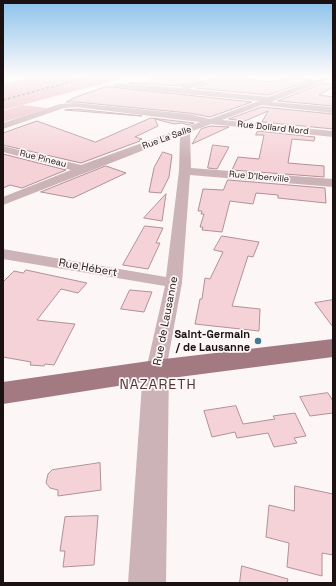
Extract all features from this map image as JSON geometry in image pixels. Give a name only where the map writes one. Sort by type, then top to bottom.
[{"type":"main road","points":[[3,392],[156,370],[333,348]]},
{"type":"street","name":"Rue La Salle","points":[[3,200],[82,169],[259,104]]},
{"type":"street","points":[[285,104],[333,110]]},
{"type":"street","name":"Rue Dollard Nord","points":[[3,126],[70,105],[90,105],[190,117],[213,122],[333,134]]},
{"type":"street","name":"Rue de Lausanne","points":[[148,583],[156,370],[174,283],[186,171],[185,132]]},
{"type":"street","name":"Rue Pineau","points":[[3,149],[82,169]]},
{"type":"street","name":"Rue D'Iberville","points":[[186,171],[333,183]]},
{"type":"street","name":"Rue Hébert","points":[[3,254],[174,283]]},
{"type":"shaded area","points":[[3,104],[24,104],[3,110]]},
{"type":"shaded area","points":[[22,105],[47,108],[3,122],[3,111]]},
{"type":"building","points":[[100,104],[245,104],[210,117],[189,113]]},
{"type":"building","points":[[315,104],[333,104],[333,106]]},
{"type":"building","points":[[262,107],[333,114],[333,129],[262,122],[268,111],[245,121],[229,119]]},
{"type":"building","points":[[76,109],[142,116],[65,110]]},
{"type":"building","points":[[151,118],[194,123],[188,125],[182,123],[174,124],[155,119],[158,126],[135,137],[142,139],[139,140],[140,141],[81,163],[3,145],[3,133],[37,121],[95,142]]},
{"type":"building","points":[[211,126],[229,127],[192,144],[201,129]]},
{"type":"building","points":[[258,131],[315,137],[314,141],[292,139],[288,163],[324,166],[324,177],[232,170],[238,157],[259,159],[264,135],[256,135]]},
{"type":"building","points":[[213,145],[229,147],[217,169],[208,168]]},
{"type":"building","points":[[163,152],[172,155],[169,177],[161,193],[149,192],[154,168]]},
{"type":"building","points":[[3,154],[66,170],[22,188],[10,185],[3,188]]},
{"type":"building","points":[[106,166],[126,173],[73,198],[41,192]]},
{"type":"building","points":[[228,180],[325,188],[326,203],[278,198],[278,195],[256,193],[253,204],[230,201],[222,232],[202,230],[203,227],[200,227],[204,214],[201,214],[202,211],[198,211],[203,189],[223,190]]},
{"type":"building","points":[[166,194],[162,221],[144,218]]},
{"type":"building","points":[[145,226],[163,228],[156,243],[160,243],[148,269],[123,265]]},
{"type":"building","points":[[222,236],[259,242],[253,257],[248,256],[232,306],[260,309],[259,331],[195,324],[200,299],[202,299],[205,278],[210,279],[223,252],[214,250]]},
{"type":"building","points":[[26,270],[87,283],[78,293],[61,289],[37,320],[75,324],[54,365],[30,365],[31,362],[3,357],[3,282],[14,271],[23,273]]},
{"type":"building","points":[[130,290],[152,292],[144,312],[121,309]]},
{"type":"building","points":[[333,300],[333,327],[315,303]]},
{"type":"building","points":[[328,393],[333,401],[333,413],[310,416],[300,397]]},
{"type":"building","points":[[236,406],[243,424],[275,419],[273,416],[295,413],[306,436],[294,438],[297,443],[274,447],[268,433],[237,438],[235,432],[212,437],[204,411]]},
{"type":"building","points":[[100,463],[101,490],[58,496],[58,490],[50,488],[46,483],[48,474],[52,470]]},
{"type":"building","points":[[295,486],[333,494],[333,555],[322,553],[322,576],[287,567],[289,543],[266,537],[269,505],[294,511]]},
{"type":"building","points":[[98,516],[94,565],[63,567],[65,551],[60,551],[65,517]]},
{"type":"building","points":[[242,566],[288,579],[287,583],[240,583]]},
{"type":"place","name":"Saint-Germain / de Lausanne","points":[[258,341]]},
{"type":"district","name":"NAZARETH","points":[[158,385]]}]
